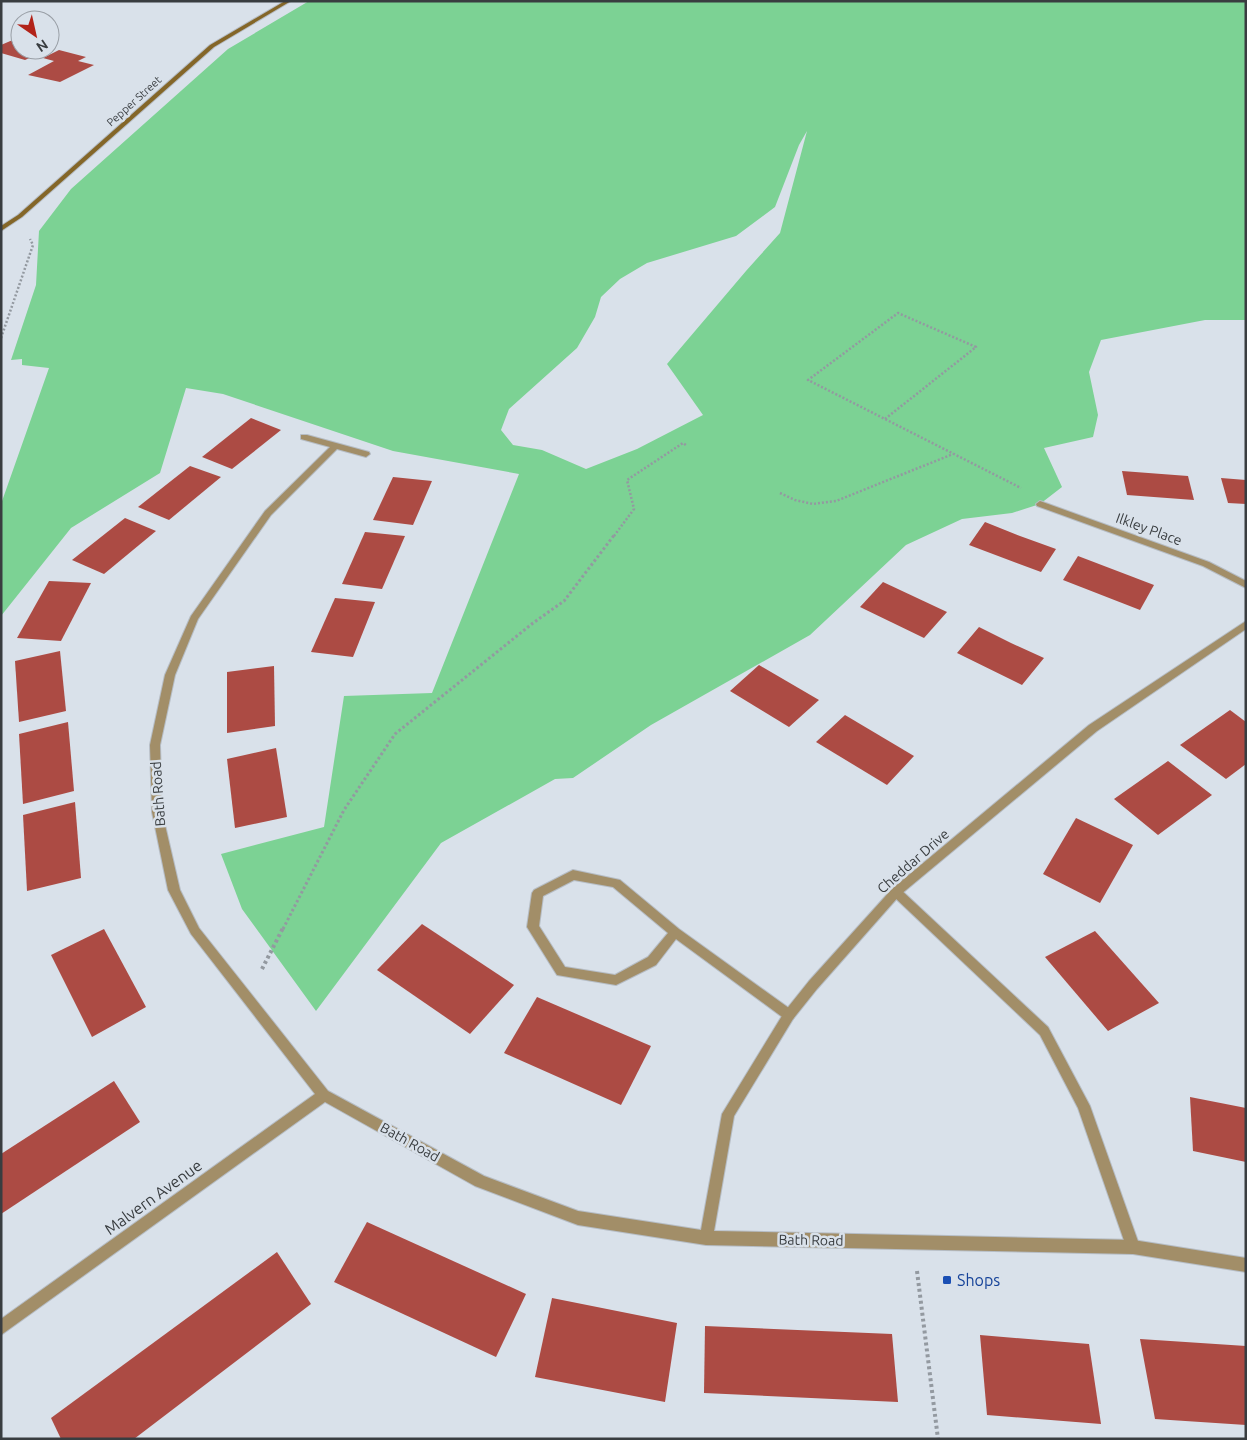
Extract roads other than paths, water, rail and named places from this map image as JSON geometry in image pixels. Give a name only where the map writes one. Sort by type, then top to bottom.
[{"type":"main road","name":"Pepper Street","points":[[1,230],[20,216],[212,46],[289,1]]},
{"type":"street","points":[[304,437],[366,454]]},
{"type":"street","name":"Bath Road","points":[[335,446],[268,513],[194,618],[170,675],[155,745],[157,812],[174,890],[195,931],[324,1095],[489,1184],[578,1218],[706,1238],[1133,1247],[1246,1265]]},
{"type":"street","name":"Ilkley Place","points":[[1040,504],[1206,564],[1246,585]]},
{"type":"street","name":"Cheddar Drive","points":[[706,1238],[728,1114],[789,1015],[896,892],[1093,728],[1246,624]]},
{"type":"street","points":[[676,932],[652,961],[616,980],[561,971],[532,927],[538,892],[572,875],[616,883],[676,932],[789,1015]]},
{"type":"street","points":[[896,892],[1044,1031],[1084,1106],[1133,1247]]},
{"type":"street","name":"Malvern Avenue","points":[[1,1328],[324,1095]]},
{"type":"place","name":"Shops","points":[[947,1280]]}]
